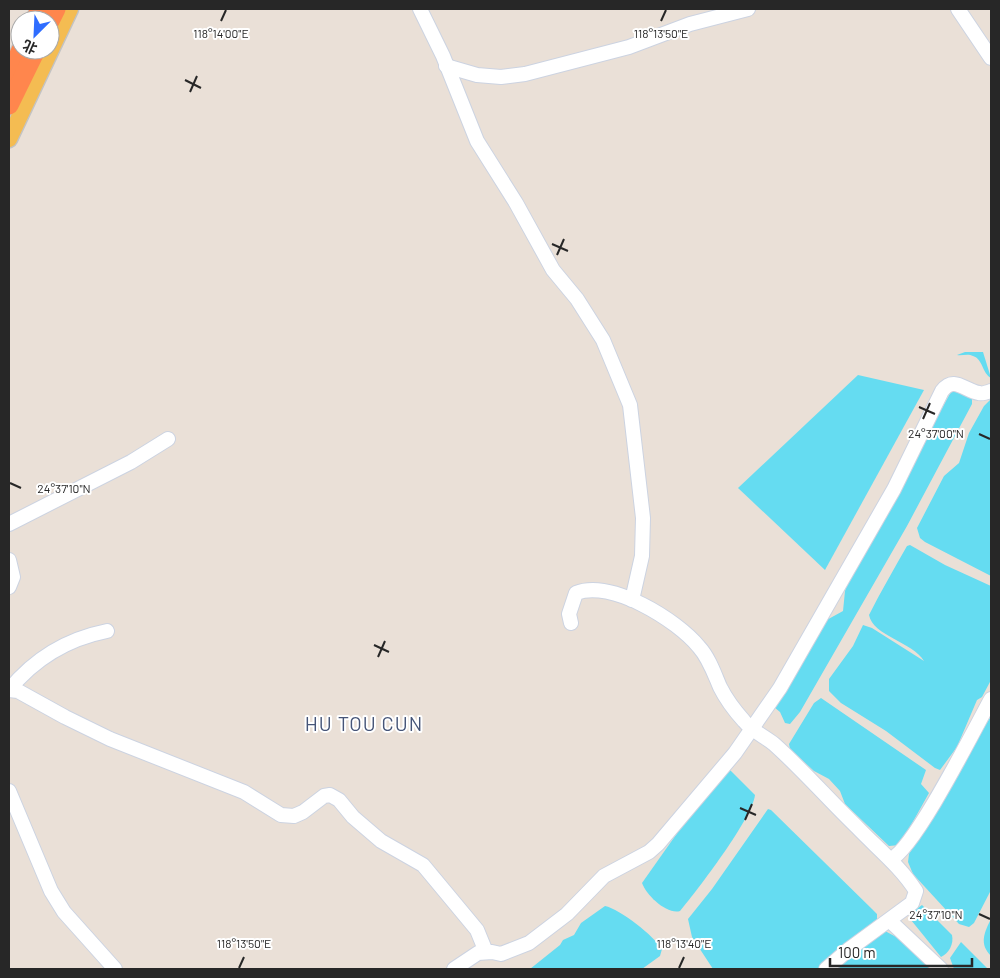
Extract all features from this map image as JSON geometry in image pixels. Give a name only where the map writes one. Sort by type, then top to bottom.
[{"type":"highway","points":[[9,75],[16,60]]},
{"type":"highway","points":[[9,105],[31,60]]},
{"type":"main road","points":[[9,140],[70,9]]},
{"type":"street","points":[[420,9],[477,141],[516,203],[553,270],[577,299],[603,340],[630,404],[643,518],[642,556],[632,600]]},
{"type":"street","points":[[446,66],[477,75],[501,77],[525,74],[629,47],[690,24],[748,9]]},
{"type":"street","points":[[958,9],[991,58]]},
{"type":"street","points":[[454,969],[469,958],[486,952],[502,954],[529,942],[560,920],[604,876],[649,852],[658,844],[725,765],[780,688],[838,590],[894,489],[942,390],[949,384],[955,383],[979,393],[991,391]]},
{"type":"street","points":[[9,524],[131,462],[168,438]]},
{"type":"street","points":[[9,560],[13,577],[9,587]]},
{"type":"street","points":[[571,623],[569,614],[576,592],[586,589],[611,593],[632,600],[653,611],[699,646],[708,659],[721,690],[744,722],[774,744],[891,859],[916,891],[912,903],[848,950],[826,969]]},
{"type":"street","points":[[9,690],[32,665],[57,647],[107,631]]},
{"type":"street","points":[[9,690],[18,691],[110,739],[244,792],[281,815],[294,816],[303,812],[324,796],[330,795],[339,800],[353,817],[381,841],[423,865],[477,930],[486,952]]},
{"type":"street","points":[[891,859],[902,851],[917,830],[991,699]]},
{"type":"street","points":[[9,791],[51,891],[64,912],[115,969]]},
{"type":"street","points":[[890,921],[941,969]]},
{"type":"water","points":[[965,352],[983,352],[991,378],[979,360],[969,355],[957,355]]},
{"type":"water","points":[[858,375],[924,390],[825,570],[738,488]]},
{"type":"water","points":[[952,390],[972,398],[972,404],[907,526],[800,712],[790,724],[785,723],[780,712],[774,707],[823,622],[843,611],[845,591],[850,574]]},
{"type":"water","points":[[991,399],[991,576],[925,542],[920,538],[917,528],[944,476],[959,463],[969,433],[984,406]]},
{"type":"water","points":[[910,545],[945,565],[991,586],[991,680],[982,697],[977,700],[957,747],[940,770],[886,731],[841,703],[829,691],[829,679],[853,646],[863,625],[872,628],[924,661],[919,654],[885,634],[872,622],[869,615],[907,546]]},
{"type":"water","points":[[821,698],[926,770],[921,784],[929,793],[900,845],[889,846],[845,804],[840,791],[829,779],[814,771],[790,749],[789,744],[814,703]]},
{"type":"water","points":[[991,716],[991,890],[974,923],[969,927],[959,924],[913,874],[908,862],[909,854]]},
{"type":"water","points":[[727,770],[730,770],[755,795],[752,806],[723,854],[688,901],[680,911],[669,910],[652,898],[642,883],[685,822]]},
{"type":"water","points":[[768,809],[877,914],[877,919],[818,969],[713,969],[692,937],[688,919],[712,889]]},
{"type":"water","points":[[922,905],[952,935],[950,948],[941,957],[911,920],[915,910]]},
{"type":"water","points":[[605,906],[628,917],[652,937],[662,949],[660,956],[642,969],[530,969],[560,945],[563,940],[574,935],[581,923]]},
{"type":"water","points":[[991,919],[991,956],[985,947],[984,938]]},
{"type":"water","points":[[885,931],[900,939],[932,969],[833,969]]},
{"type":"water","points":[[961,942],[988,969],[954,969],[950,958]]},
{"type":"district","name":"HU TOU CUN","points":[[364,724]]}]
